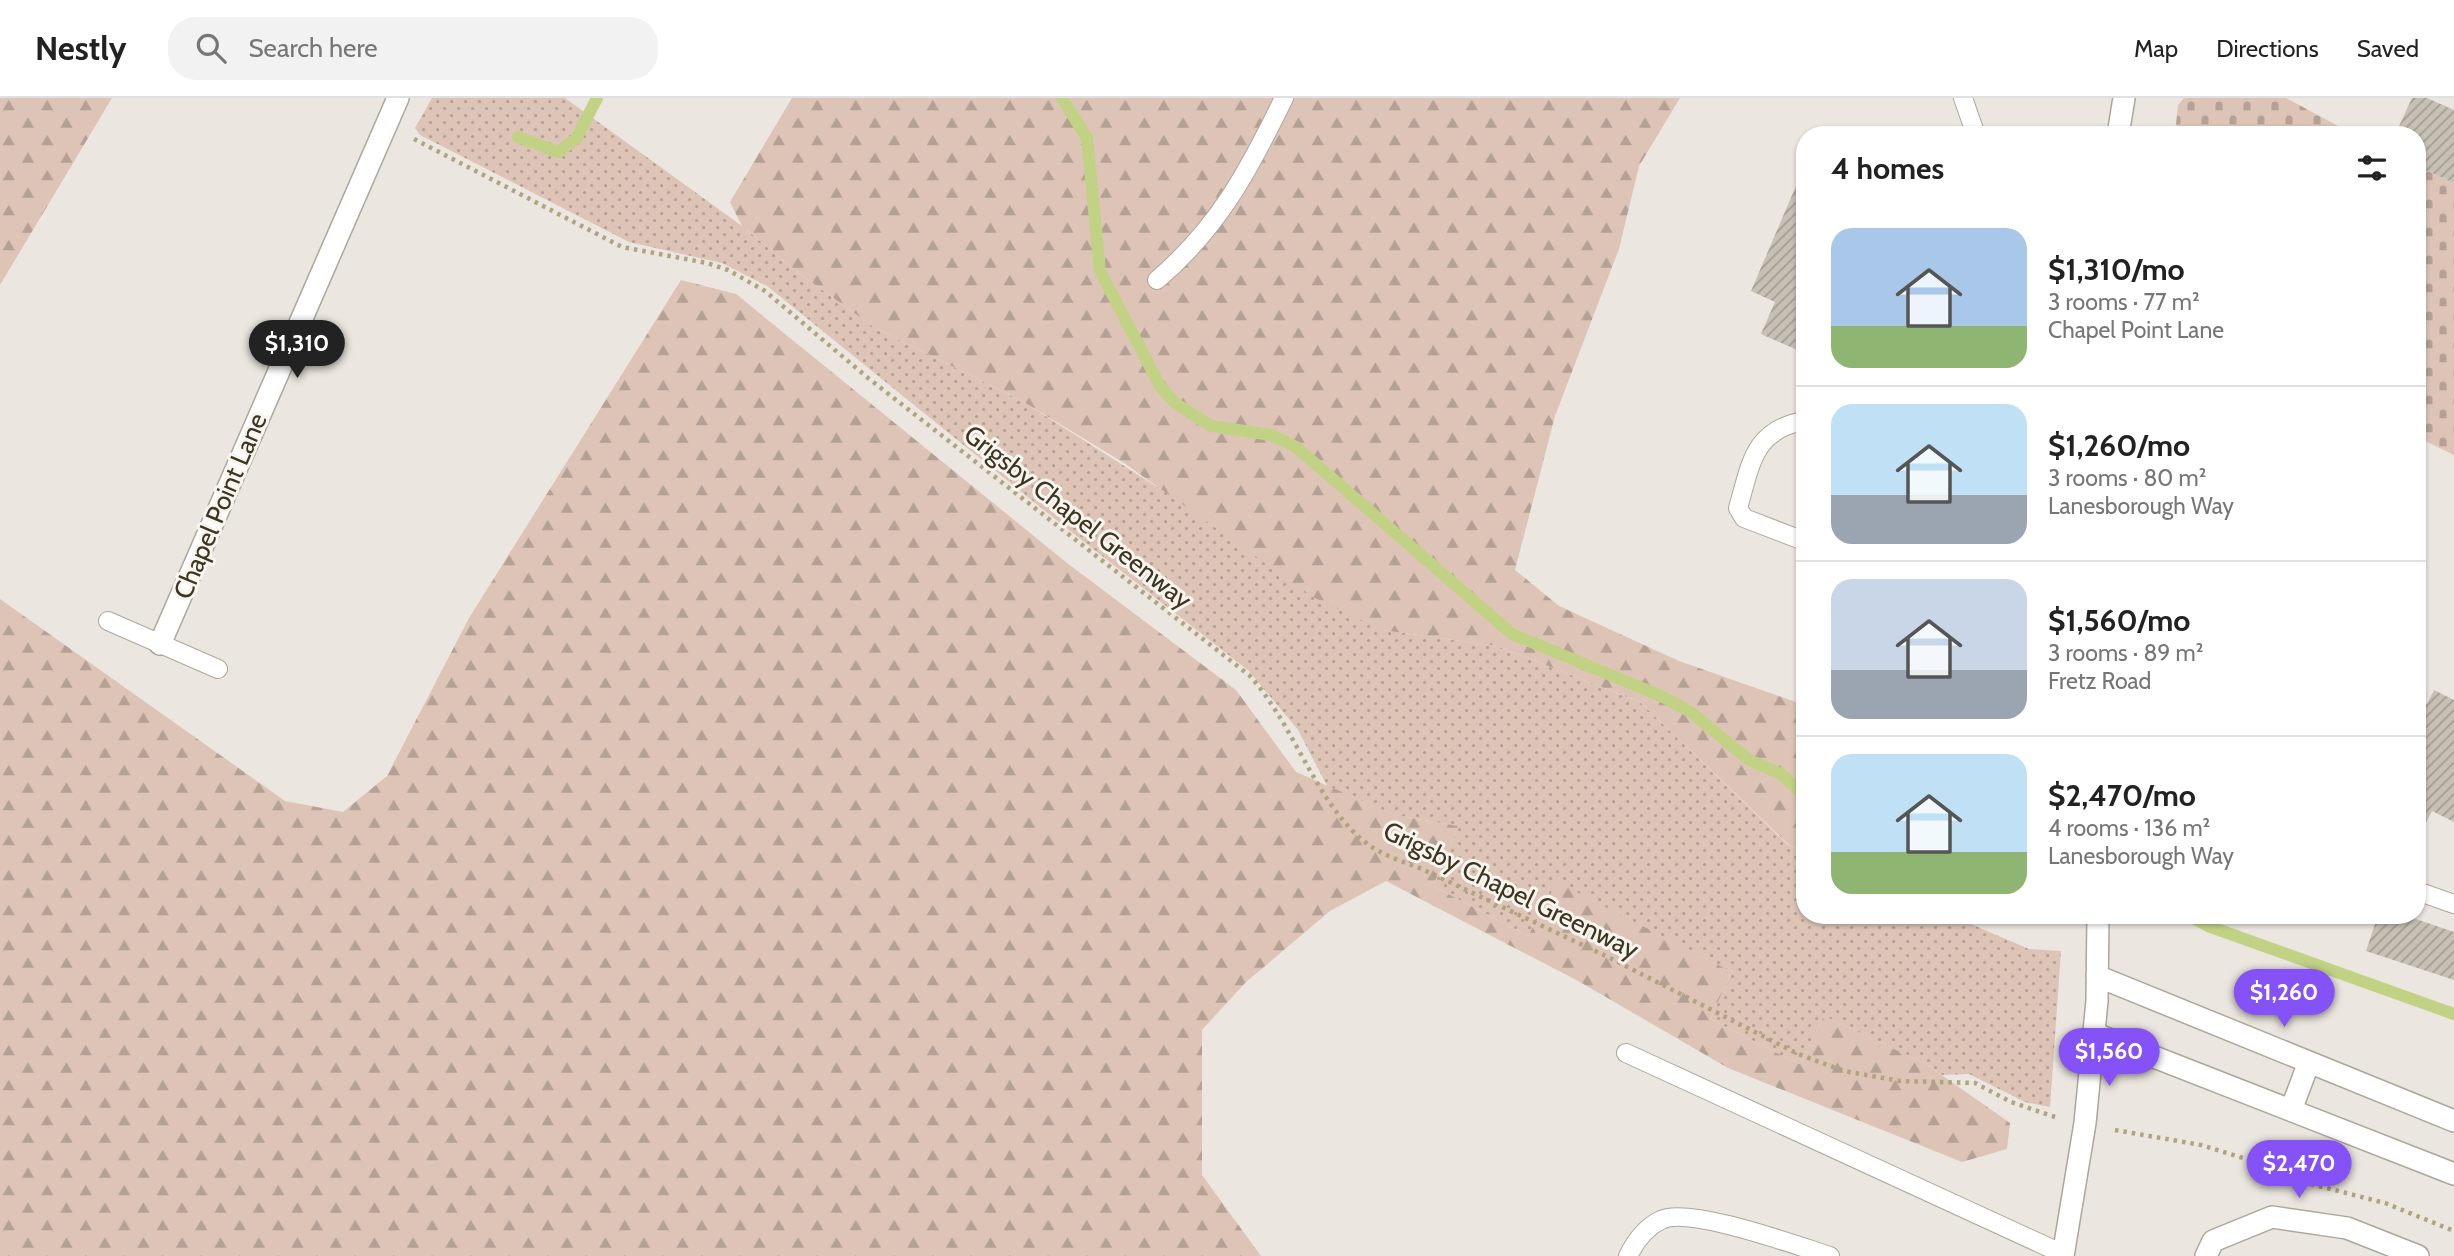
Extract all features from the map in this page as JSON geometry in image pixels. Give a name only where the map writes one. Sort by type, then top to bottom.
[{"type":"street","name":"Chapel Point Lane","points":[[160,644],[384,124],[398,98]]},
{"type":"street","points":[[2119,126],[2123,98]]},
{"type":"street","points":[[2063,1255],[2085,1123],[2097,976],[2098,924]]},
{"type":"street","points":[[2097,976],[2454,1121]]},
{"type":"street","points":[[2093,1033],[2454,1174]]},
{"type":"street","points":[[2291,1110],[2309,1062]]},
{"type":"street","points":[[2206,1256],[2213,1241],[2272,1217],[2347,1228],[2418,1256]]},
{"type":"lane","points":[[1157,280],[1184,257],[1223,211],[1250,169],[1284,98]]},
{"type":"lane","points":[[1962,98],[1973,126]]},
{"type":"lane","points":[[1796,423],[1782,426],[1765,437],[1752,460],[1738,508],[1744,518],[1796,538]]},
{"type":"lane","points":[[108,621],[218,669]]},
{"type":"lane","points":[[2426,894],[2454,904]]},
{"type":"lane","points":[[1626,1053],[2063,1255]]},
{"type":"lane","points":[[1628,1256],[1636,1241],[1661,1220],[1678,1216],[1718,1223],[1830,1256]]},
{"type":"path","name":"Grigsby Chapel Greenway","points":[[384,124],[622,247],[707,263],[728,270],[765,291],[868,378],[1249,675],[1270,698],[1325,793],[1360,838],[1390,857],[1422,869],[1610,958],[1798,1054],[1844,1071],[1900,1081],[1975,1083],[2040,1114],[2201,1145],[2269,1166],[2307,1183],[2385,1203],[2454,1231]]},
{"type":"green space","points":[[0,98],[112,98],[0,285]]},
{"type":"green space","points":[[432,98],[565,98],[742,226],[796,271],[875,328],[1022,401],[1382,630],[1497,646],[1640,702],[1788,845],[1796,848],[1796,924],[1971,924],[2029,949],[2061,951],[2050,1107],[2025,1102],[1969,1074],[1942,1075],[1926,1064],[1824,1016],[1799,1064],[1710,1019],[1732,972],[1557,883],[1528,936],[1433,886],[1458,826],[1395,815],[1327,786],[1298,730],[1249,671],[1060,523],[767,286],[722,263],[629,242],[420,135],[415,128]]},
{"type":"green space","points":[[792,98],[1680,98],[1639,166],[1619,249],[1555,416],[1515,570],[1559,606],[1679,661],[1796,702],[1796,848],[1789,845],[1640,702],[1497,646],[1382,630],[1313,597],[1124,463],[1022,401],[875,328],[796,271],[742,226],[730,202]]},
{"type":"green space","points":[[2184,98],[2286,98],[2338,126],[2176,126],[2178,105]]},
{"type":"green space","points":[[2426,170],[2454,183],[2454,455],[2426,441]]},
{"type":"green space","points":[[681,280],[736,294],[1067,563],[1236,690],[1296,772],[1395,815],[1458,826],[1433,886],[1528,936],[1557,882],[1732,972],[1710,1019],[1799,1064],[1824,1016],[1926,1064],[2010,1123],[2007,1149],[1962,1162],[1728,1068],[1580,982],[1386,881],[1330,911],[1245,983],[1202,1030],[1202,1175],[1261,1256],[0,1256],[0,599],[285,801],[343,812],[387,776],[469,618]]},
{"type":"building","points":[[2412,98],[2427,98],[2454,110],[2454,183],[2426,170],[2426,126],[2399,126]]},
{"type":"building","points":[[1796,186],[1796,349],[1761,334],[1775,302],[1751,291]]},
{"type":"building","points":[[2434,690],[2454,700],[2454,822],[2432,811],[2426,822],[2427,704]]},
{"type":"building","points":[[2426,922],[2454,932],[2454,980],[2366,951],[2375,924]]},
{"type":"waterway","points":[[518,137],[558,152],[576,139],[597,98]]},
{"type":"waterway","points":[[1062,98],[1087,138],[1100,271],[1160,386],[1175,403],[1211,426],[1272,435],[1296,447],[1512,634],[1661,696],[1691,712],[1749,760],[1781,774],[1796,788]]},
{"type":"waterway","points":[[2204,924],[2454,1014]]}]
